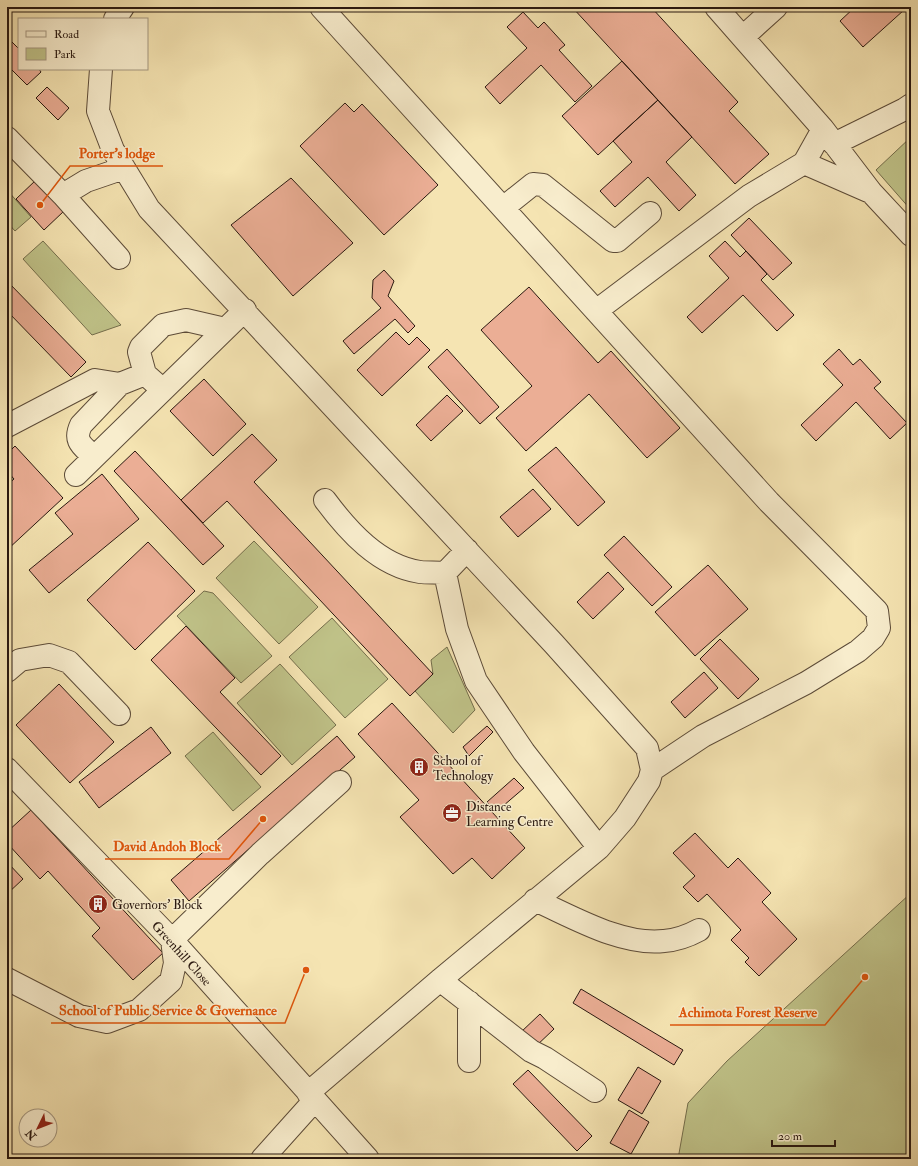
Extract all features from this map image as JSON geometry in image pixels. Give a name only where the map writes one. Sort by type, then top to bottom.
[{"type":"lane","points":[[116,18],[123,7]]},
{"type":"lane","points":[[321,7],[769,502],[877,611],[879,628],[873,638],[858,651],[806,683],[703,736],[652,770]]},
{"type":"lane","points":[[716,7],[828,137],[871,192],[911,236]]},
{"type":"lane","points":[[743,37],[776,7]]},
{"type":"lane","points":[[102,70],[98,111],[113,150],[149,209],[220,287],[245,310],[354,430],[554,644],[647,748],[652,770],[649,781],[638,799],[599,848],[440,980],[311,1097],[262,1159]]},
{"type":"lane","points":[[596,311],[748,196],[804,163],[828,137],[905,110],[911,105]]},
{"type":"lane","points":[[7,138],[62,195],[119,258]]},
{"type":"lane","points":[[804,163],[871,192]]},
{"type":"lane","points":[[62,195],[86,181],[124,168]]},
{"type":"lane","points":[[503,208],[534,184],[543,185],[613,242],[617,241],[650,213]]},
{"type":"lane","points":[[76,475],[245,310]]},
{"type":"lane","points":[[163,390],[145,374],[139,352],[141,347],[163,325],[186,320],[225,329]]},
{"type":"lane","points":[[94,457],[78,440],[77,433],[81,425],[120,384],[145,374]]},
{"type":"lane","points":[[7,426],[95,380],[120,384]]},
{"type":"lane","points":[[325,500],[345,528],[368,547],[394,564],[419,572],[445,573],[467,550]]},
{"type":"lane","points":[[445,573],[457,629],[476,681],[524,752],[599,848]]},
{"type":"lane","points":[[7,671],[20,660],[49,655],[69,662],[119,714]]},
{"type":"lane","name":"Greenhill Close","points":[[9,775],[172,940],[368,1159]]},
{"type":"lane","points":[[7,979],[79,1016],[107,1022],[139,1010],[171,981],[175,963],[172,940],[260,854],[340,782]]},
{"type":"lane","points":[[535,900],[626,939],[664,941],[681,938],[699,930]]},
{"type":"lane","points":[[440,980],[531,1051],[545,1058],[595,1091]]},
{"type":"lane","points":[[468,1002],[470,1061]]},
{"type":"green space","points":[[911,137],[911,210],[876,170]]},
{"type":"green space","points":[[7,190],[31,217],[15,231],[7,222]]},
{"type":"green space","points":[[43,241],[121,325],[92,335],[23,259]]},
{"type":"green space","points":[[254,541],[318,607],[279,644],[216,578]]},
{"type":"green space","points":[[204,591],[213,593],[272,656],[241,683],[177,616]]},
{"type":"green space","points":[[332,618],[388,679],[345,718],[289,657]]},
{"type":"green space","points":[[447,647],[475,710],[453,733],[415,691],[433,674],[431,660]]},
{"type":"green space","points":[[280,664],[336,725],[292,765],[237,703]]},
{"type":"green space","points":[[213,732],[261,787],[233,811],[185,756]]},
{"type":"green space","points":[[911,893],[911,1159],[678,1159],[688,1103],[727,1061]]},
{"type":"building","points":[[572,7],[651,7],[738,102],[729,111],[769,154],[735,184]]},
{"type":"building","points":[[855,7],[901,7],[904,10],[863,47],[840,21]]},
{"type":"building","points":[[523,12],[538,28],[544,22],[565,45],[559,50],[592,86],[575,102],[541,65],[500,104],[485,87],[527,48],[507,27]]},
{"type":"building","points":[[7,37],[18,48],[18,70],[40,70],[41,72],[27,85],[7,65]]},
{"type":"building","points":[[622,61],[658,100],[598,155],[562,116]]},
{"type":"building","points":[[47,87],[69,108],[58,120],[36,98]]},
{"type":"building","points":[[658,100],[692,137],[666,162],[696,195],[679,211],[648,177],[615,207],[600,191],[632,162],[613,141]]},
{"type":"building","points":[[345,103],[354,112],[362,104],[438,185],[384,235],[300,146]]},
{"type":"building","points":[[291,178],[353,243],[293,296],[231,225]]},
{"type":"building","points":[[36,180],[64,211],[44,230],[16,199]]},
{"type":"building","points":[[749,218],[792,263],[773,280],[731,235]]},
{"type":"building","points":[[725,241],[740,257],[746,251],[767,274],[761,280],[794,315],[777,331],[743,295],[702,333],[687,317],[729,278],[709,256]]},
{"type":"building","points":[[384,270],[394,281],[388,296],[415,326],[408,333],[395,319],[354,354],[343,341],[381,308],[372,298],[373,280]]},
{"type":"building","points":[[7,281],[86,362],[71,377],[7,311]]},
{"type":"building","points":[[529,287],[598,363],[611,351],[680,428],[647,458],[589,394],[526,451],[496,418],[532,386],[481,330]]},
{"type":"building","points":[[396,332],[409,345],[417,337],[430,350],[382,396],[357,370]]},
{"type":"building","points":[[447,349],[499,407],[480,424],[428,367]]},
{"type":"building","points":[[839,349],[853,365],[860,359],[881,382],[874,388],[907,423],[890,439],[856,402],[816,441],[801,425],[843,385],[823,364]]},
{"type":"building","points":[[204,379],[246,424],[213,456],[170,411]]},
{"type":"building","points":[[447,395],[463,411],[431,441],[416,425]]},
{"type":"building","points":[[252,434],[277,460],[254,482],[433,674],[410,696],[227,501],[203,523],[181,500]]},
{"type":"building","points":[[15,446],[63,498],[7,550],[7,485],[14,479],[7,471],[7,454]]},
{"type":"building","points":[[556,447],[605,502],[578,526],[528,470]]},
{"type":"building","points":[[135,451],[224,546],[203,565],[114,471]]},
{"type":"building","points":[[102,474],[139,519],[49,593],[29,570],[73,534],[55,513]]},
{"type":"building","points":[[533,489],[551,509],[518,537],[500,517]]},
{"type":"building","points":[[911,535],[911,544],[906,539]]},
{"type":"building","points":[[624,536],[672,587],[652,606],[604,555]]},
{"type":"building","points":[[148,542],[195,591],[135,650],[87,600]]},
{"type":"building","points":[[708,565],[748,609],[695,656],[655,612]]},
{"type":"building","points":[[608,572],[624,589],[593,619],[577,602]]},
{"type":"building","points":[[186,626],[235,678],[220,692],[281,756],[261,775],[151,660]]},
{"type":"building","points":[[720,639],[759,679],[738,699],[700,659]]},
{"type":"building","points":[[704,672],[718,688],[685,718],[671,702]]},
{"type":"building","points":[[59,684],[114,742],[70,783],[16,725]]},
{"type":"building","name":"School of Technology","points":[[392,703],[525,848],[492,879],[472,858],[453,874],[400,817],[419,800],[358,734]]},
{"type":"building","points":[[487,726],[493,732],[469,756],[463,747]]},
{"type":"building","points":[[151,727],[171,753],[99,808],[79,782]]},
{"type":"building","points":[[337,736],[355,757],[189,901],[171,880]]},
{"type":"building","points":[[514,778],[524,788],[496,812],[487,802]]},
{"type":"building","name":"Governors' Block","points":[[31,810],[163,953],[133,980],[92,936],[100,928],[48,871],[40,879],[7,843],[7,832]]},
{"type":"building","points":[[695,833],[728,868],[738,858],[771,893],[762,902],[797,939],[759,976],[745,962],[749,958],[731,940],[741,930],[707,894],[698,902],[683,887],[695,876],[673,853]]},
{"type":"building","points":[[7,862],[23,879],[7,894]]},
{"type":"building","points":[[581,989],[683,1050],[674,1065],[573,1003]]},
{"type":"building","points":[[540,1014],[554,1029],[534,1048],[520,1033]]},
{"type":"building","points":[[638,1067],[661,1081],[642,1114],[618,1100]]},
{"type":"building","points":[[528,1070],[592,1136],[577,1151],[513,1084]]},
{"type":"building","points":[[629,1110],[649,1122],[631,1154],[610,1143]]},
{"type":"place","name":"Porter's lodge","points":[[40,205]]},
{"type":"place","name":"School of Technology","points":[[419,767]]},
{"type":"place","name":"Distance Learning Centre","points":[[452,813]]},
{"type":"place","name":"David Andoh Block","points":[[263,819]]},
{"type":"place","name":"Governors' Block","points":[[98,904]]},
{"type":"place","name":"School of Public Service & Governance","points":[[306,970]]},
{"type":"place","name":"Achimota Forest Reserve","points":[[865,977]]}]
